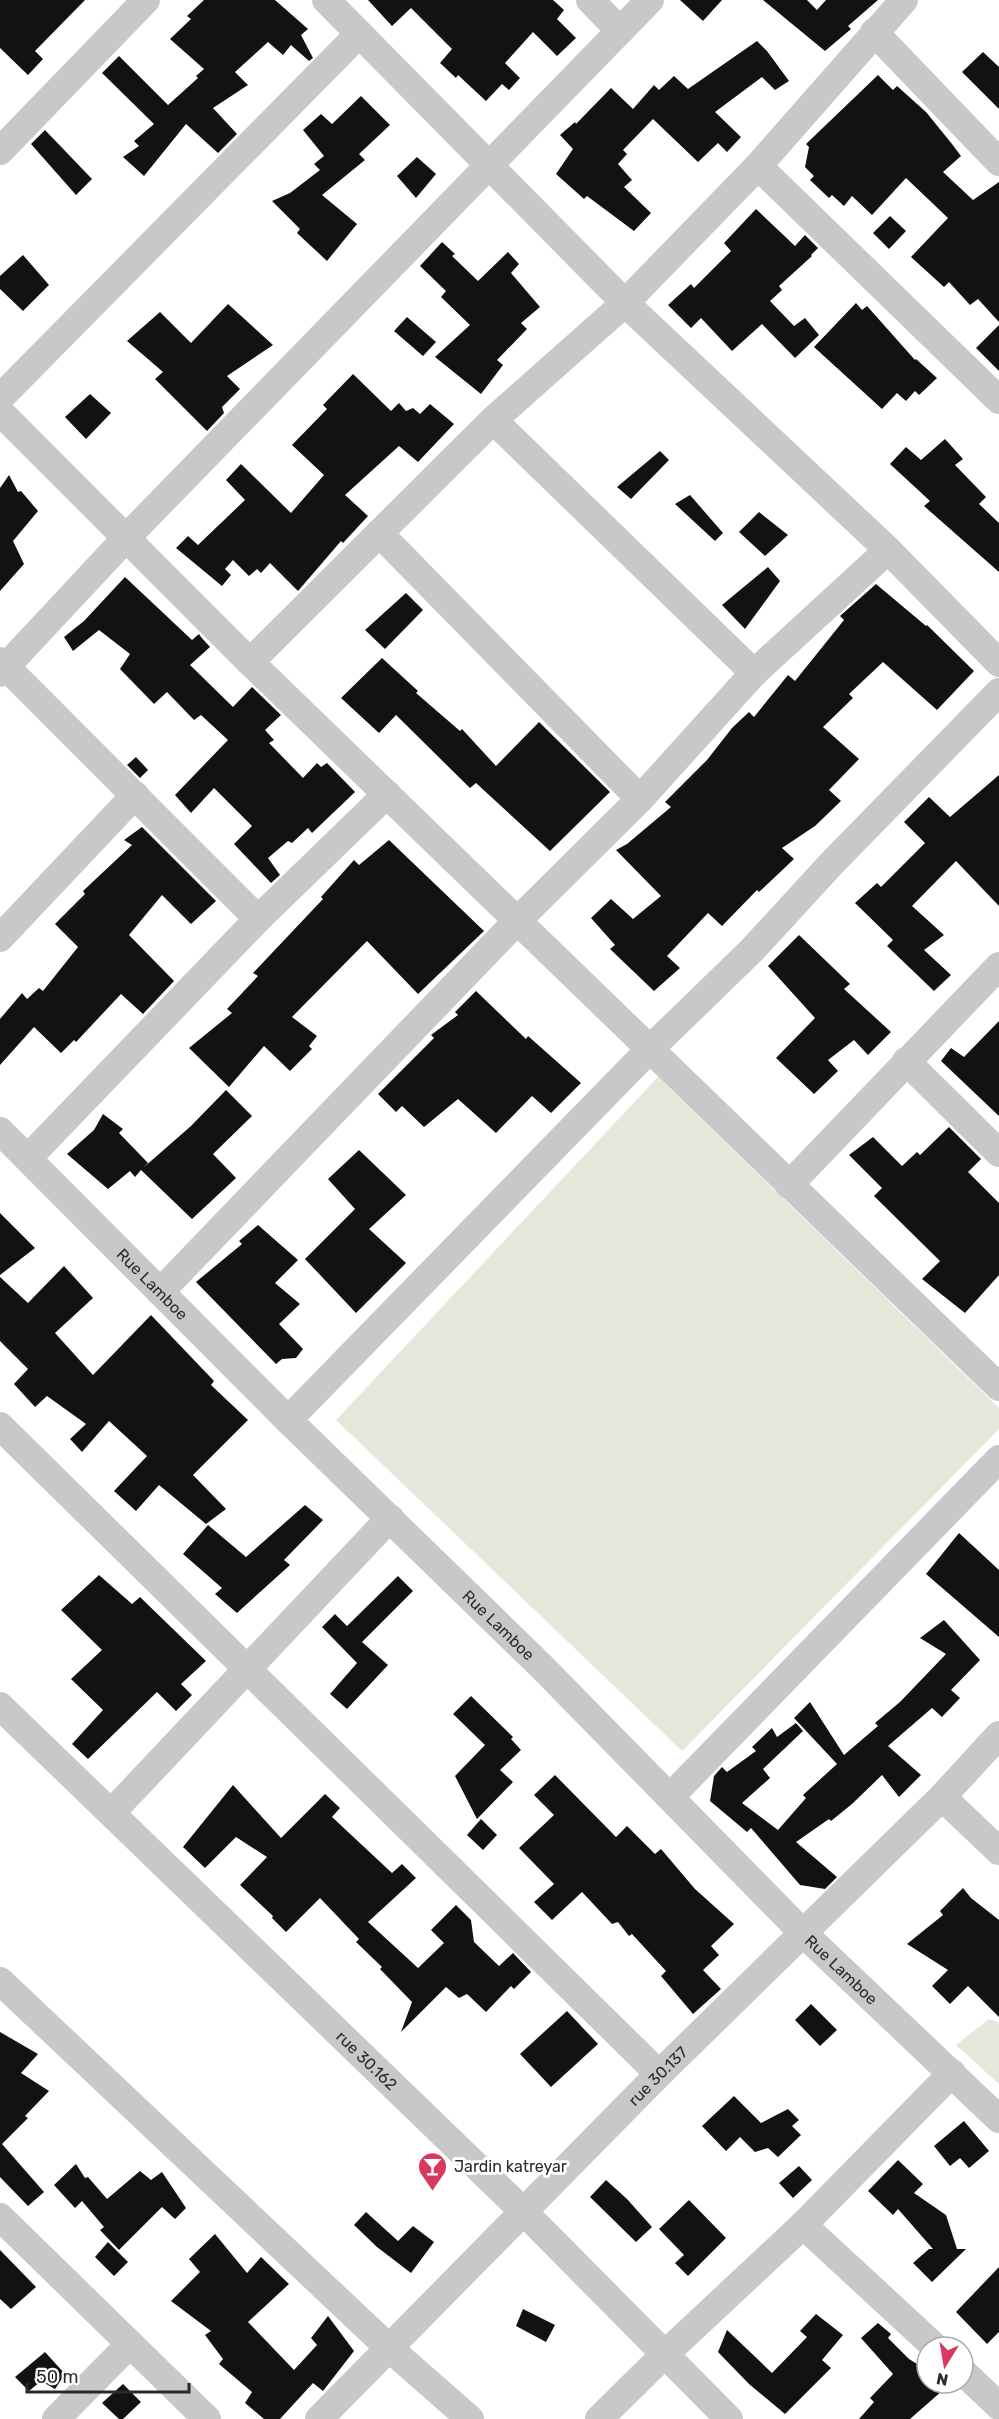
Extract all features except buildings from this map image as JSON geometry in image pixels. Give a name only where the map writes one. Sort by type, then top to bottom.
[{"type":"street","points":[[0,151],[146,0]]},
{"type":"street","points":[[326,0],[625,303],[888,550],[999,663]]},
{"type":"street","points":[[590,0],[620,31]]},
{"type":"street","points":[[258,919],[135,795],[2,667],[650,0]]},
{"type":"street","points":[[250,662],[493,420],[625,303],[758,166],[904,0]]},
{"type":"street","points":[[874,32],[999,162]]},
{"type":"street","points":[[0,398],[359,34]]},
{"type":"street","points":[[758,166],[999,400]]},
{"type":"street","points":[[0,412],[250,662],[999,1387]]},
{"type":"street","points":[[493,420],[754,673]]},
{"type":"street","points":[[379,533],[640,799]]},
{"type":"street","points":[[160,1292],[516,921],[640,799],[754,673],[888,550]]},
{"type":"street","points":[[288,1420],[650,1049],[752,950],[832,863],[999,692]]},
{"type":"street","points":[[28,1158],[258,919],[387,794]]},
{"type":"street","points":[[0,938],[135,795]]},
{"type":"street","points":[[789,1185],[999,966]]},
{"type":"street","points":[[906,1061],[999,1153]]},
{"type":"street","name":"Rue Lamboe","points":[[0,1131],[288,1420],[671,1796],[803,1933],[999,2119]]},
{"type":"street","points":[[0,1426],[249,1668],[659,2074]]},
{"type":"street","points":[[671,1796],[999,1459]]},
{"type":"street","points":[[112,1812],[390,1518]]},
{"type":"street","name":"rue 30.162","points":[[0,1706],[523,2211],[729,2419]]},
{"type":"street","name":"rue 30.137","points":[[319,2419],[659,2074],[942,1797],[999,1736]]},
{"type":"street","points":[[942,1797],[999,1851]]},
{"type":"street","points":[[0,1981],[389,2348],[470,2419]]},
{"type":"street","points":[[599,2419],[803,2225],[952,2073]]},
{"type":"street","points":[[0,2217],[207,2419]]},
{"type":"street","points":[[803,2225],[922,2335]]},
{"type":"street","points":[[56,2419],[130,2343]]},
{"type":"street","points":[[975,2383],[999,2406]]},
{"type":"shaded area","points":[[658,1077],[999,1408],[999,1429],[682,1751],[336,1420]]},
{"type":"shaded area","points":[[989,2019],[999,2023],[999,2084],[956,2045]]},
{"type":"place","name":"Jardin katreyar","points":[[433,2192]]}]
